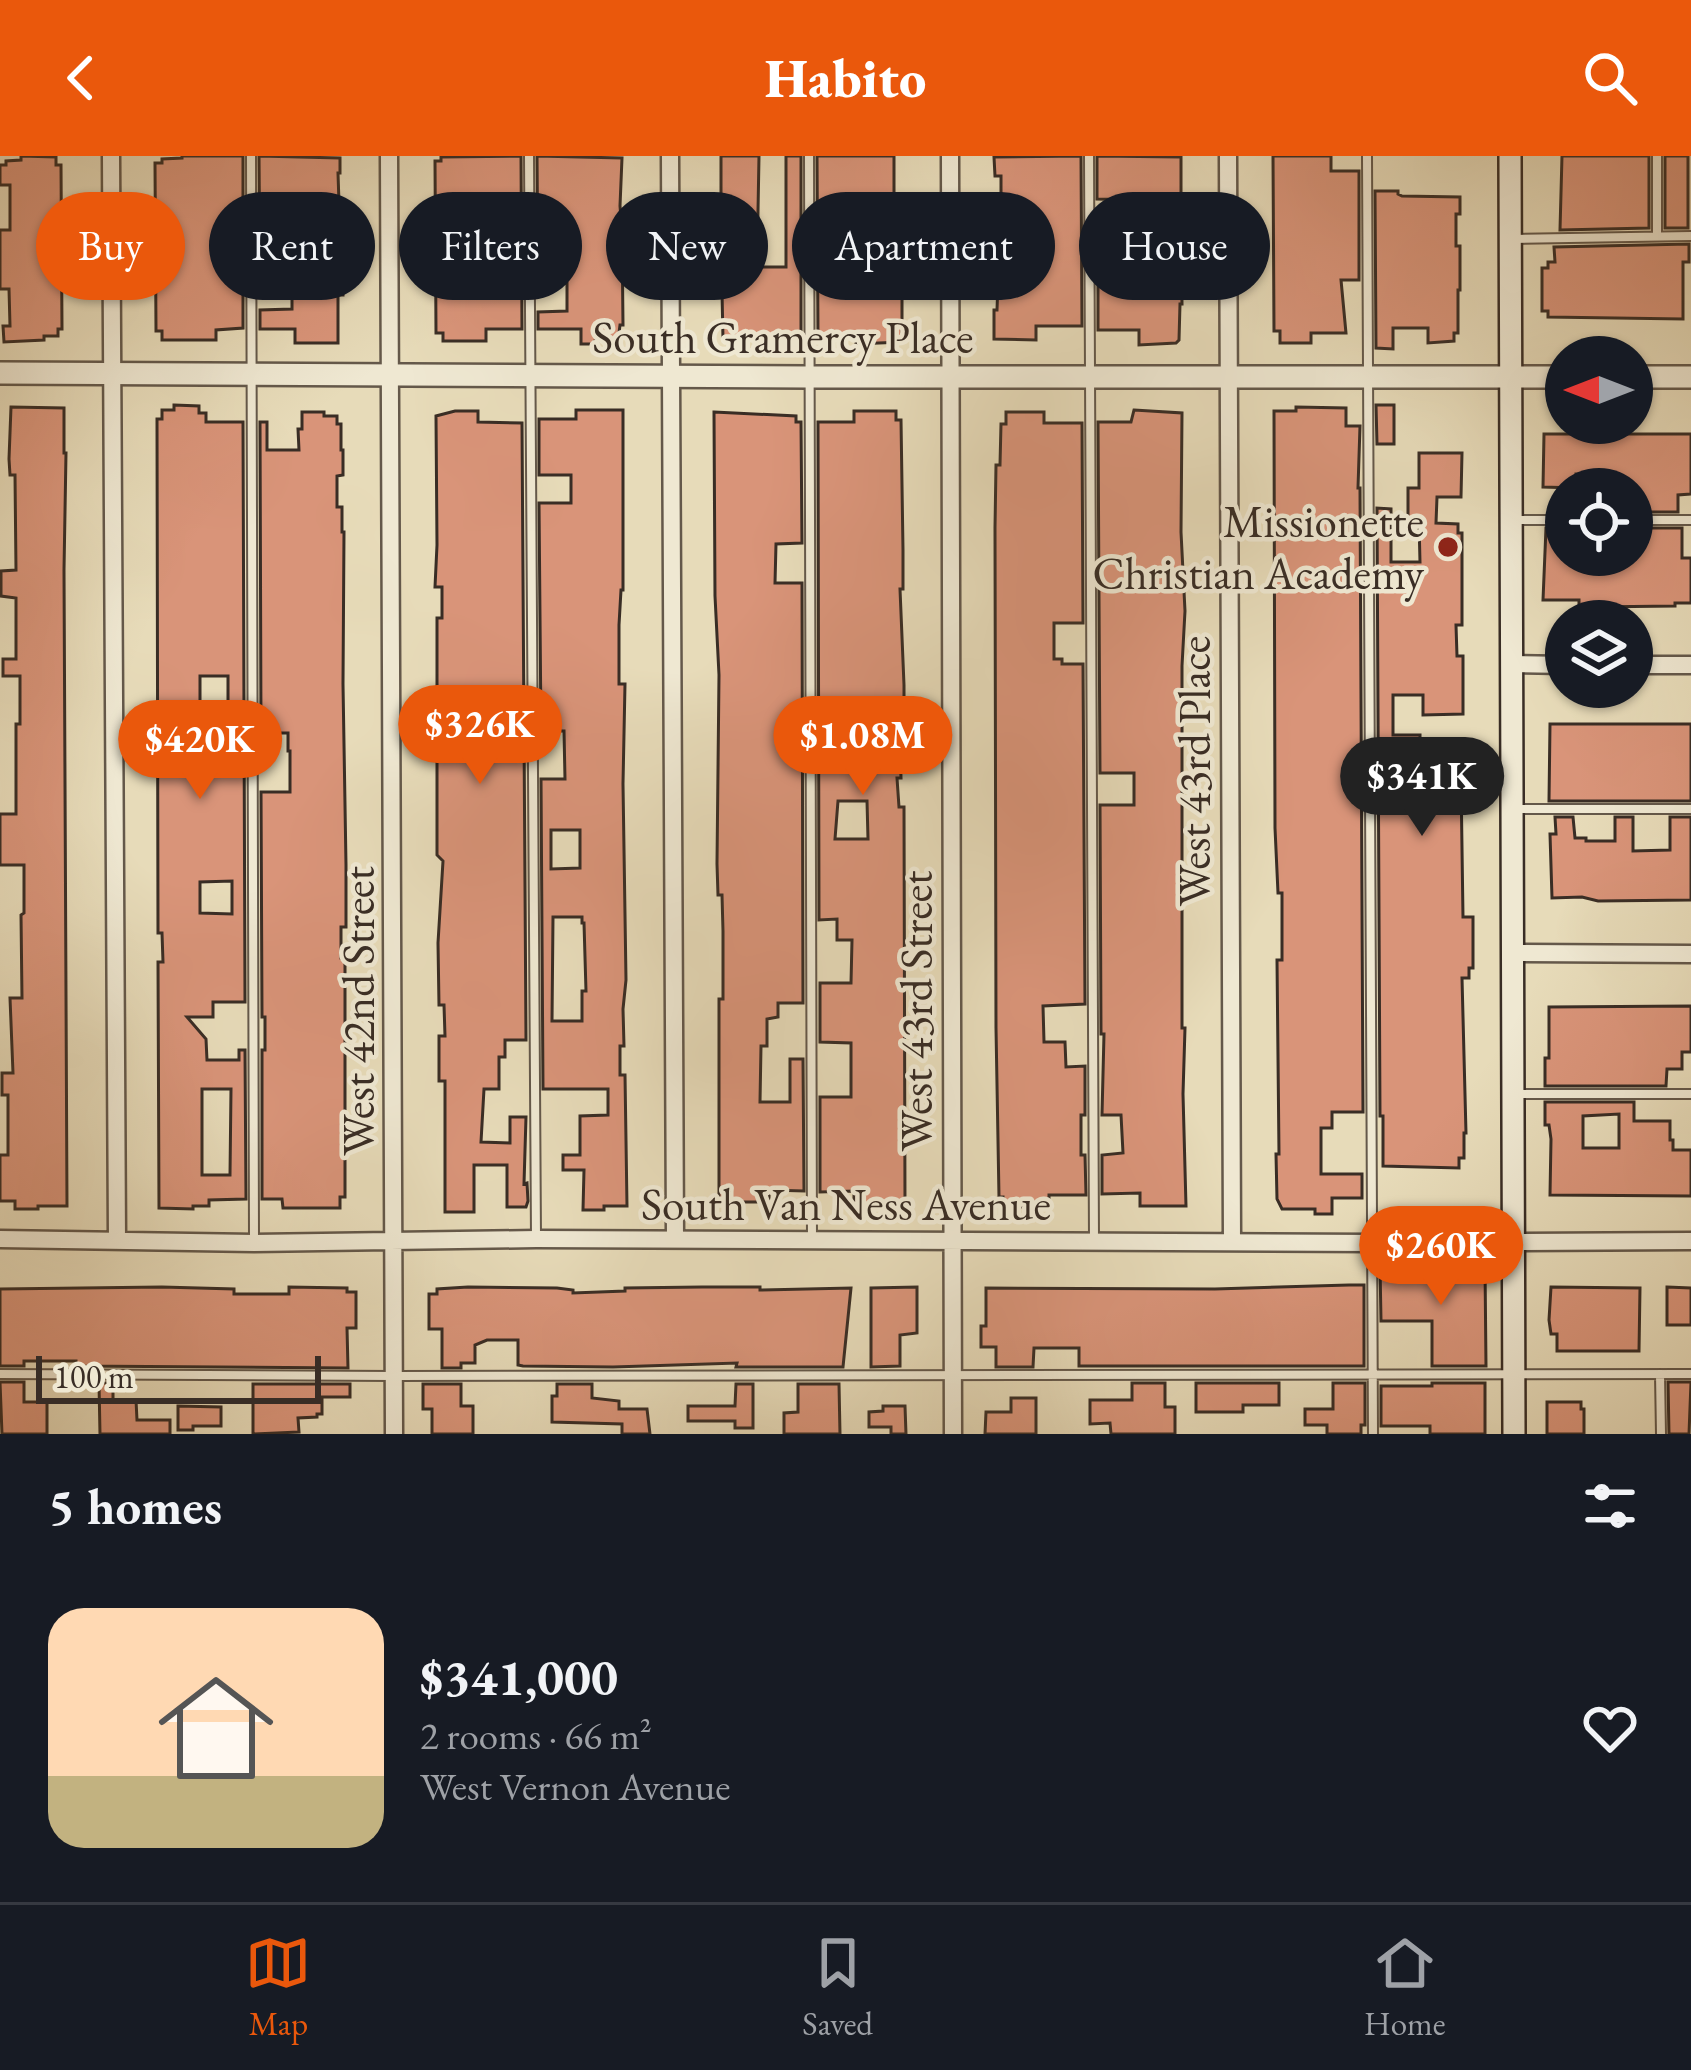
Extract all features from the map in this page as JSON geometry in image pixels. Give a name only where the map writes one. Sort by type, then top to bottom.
[{"type":"street","points":[[111,156],[117,1240]]},
{"type":"street","name":"West 42nd Street","points":[[389,156],[394,1434]]},
{"type":"street","points":[[670,156],[675,1239]]},
{"type":"street","name":"West 43rd Street","points":[[950,156],[953,1434]]},
{"type":"street","name":"West 43rd Place","points":[[1228,156],[1232,1241]]},
{"type":"street","points":[[1510,156],[1514,1434]]},
{"type":"street","name":"South Gramercy Place","points":[[0,373],[1545,376]]},
{"type":"street","points":[[1653,377],[1691,377]]},
{"type":"street","points":[[1511,664],[1545,664]]},
{"type":"street","points":[[1653,665],[1691,665]]},
{"type":"street","points":[[1513,953],[1691,954]]},
{"type":"street","name":"South Van Ness Avenue","points":[[0,1239],[254,1243],[536,1239],[1691,1241]]},
{"type":"lane","points":[[251,156],[254,1243]]},
{"type":"lane","points":[[529,156],[536,1239]]},
{"type":"lane","points":[[809,156],[812,1241]]},
{"type":"lane","points":[[1089,156],[1094,1240]]},
{"type":"lane","points":[[1367,156],[1372,1434]]},
{"type":"lane","points":[[1657,236],[1658,156]]},
{"type":"lane","points":[[1510,238],[1691,236]]},
{"type":"lane","points":[[1511,520],[1545,520]]},
{"type":"lane","points":[[1653,520],[1691,520]]},
{"type":"lane","points":[[1512,809],[1691,809]]},
{"type":"lane","points":[[1513,1094],[1691,1094]]},
{"type":"lane","points":[[0,1374],[1691,1374]]},
{"type":"lane","points":[[1660,1374],[1660,1434]]},
{"type":"building","points":[[21,156],[56,157],[56,165],[61,165],[61,192],[36,192],[36,300],[62,300],[62,329],[58,336],[44,336],[44,340],[4,342],[3,326],[10,326],[9,289],[0,289],[0,230],[10,230],[10,185],[0,185],[0,165],[21,160]]},
{"type":"building","points":[[243,156],[243,192],[209,192],[209,300],[243,300],[243,328],[216,330],[216,340],[162,340],[162,331],[156,331],[156,300],[185,300],[185,192],[155,192],[155,163]]},
{"type":"building","points":[[259,156],[340,158],[339,192],[259,192]]},
{"type":"building","points":[[521,156],[521,192],[435,192],[435,161],[441,157]]},
{"type":"building","points":[[537,156],[622,158],[621,192],[606,192],[606,300],[623,300],[618,341],[581,344],[581,329],[538,329],[538,312],[567,311],[567,300],[582,300],[582,192],[537,192]]},
{"type":"building","points":[[721,156],[759,156],[758,192],[721,192]]},
{"type":"building","points":[[786,156],[801,156],[801,192],[792,192],[792,300],[801,300],[801,335],[723,339],[722,300],[768,300],[768,267],[786,267]]},
{"type":"building","points":[[817,156],[894,156],[894,192],[817,192]]},
{"type":"building","points":[[1081,156],[1082,326],[1036,326],[1036,340],[994,339],[997,300],[1055,300],[1055,192],[1001,192],[994,157]]},
{"type":"building","points":[[1097,156],[1181,157],[1181,192],[1097,192]]},
{"type":"building","points":[[1273,156],[1331,156],[1331,171],[1359,171],[1359,280],[1341,280],[1346,333],[1311,333],[1311,343],[1280,343],[1280,331],[1274,331]]},
{"type":"building","points":[[1562,156],[1649,156],[1649,228],[1560,230]]},
{"type":"building","points":[[1665,156],[1688,156],[1688,228],[1665,228]]},
{"type":"building","points":[[1375,191],[1460,197],[1456,246],[1460,246],[1460,290],[1454,341],[1428,343],[1428,328],[1393,328],[1393,349],[1376,348]]},
{"type":"building","points":[[1689,244],[1689,262],[1683,262],[1683,319],[1548,317],[1548,311],[1542,311],[1542,268],[1555,262],[1554,247]]},
{"type":"building","points":[[292,300],[338,300],[338,343],[295,343],[295,329],[260,329],[260,310],[292,309]]},
{"type":"building","points":[[436,300],[522,300],[522,329],[486,329],[486,341],[443,341],[443,333],[436,333]]},
{"type":"building","points":[[818,300],[902,300],[902,342],[856,344],[856,336],[818,336]]},
{"type":"building","points":[[1098,300],[1182,300],[1176,343],[1139,345],[1139,330],[1098,330]]},
{"type":"building","points":[[174,405],[199,406],[199,413],[206,413],[206,422],[243,422],[245,1002],[213,1002],[213,1017],[187,1017],[206,1039],[207,1060],[239,1060],[239,1050],[245,1050],[246,1199],[209,1200],[209,1206],[193,1209],[159,1208],[158,962],[163,962],[162,933],[158,933],[157,419],[162,419],[162,410],[174,410]],"holes":[[[200,676],[228,676],[228,715],[200,715]],[[232,881],[232,914],[200,913],[200,882]],[[202,1089],[231,1089],[230,1175],[202,1175]]]},
{"type":"building","points":[[1376,405],[1394,405],[1394,444],[1377,444]]},
{"type":"building","points":[[11,407],[64,408],[66,453],[67,1206],[38,1209],[15,1209],[15,1201],[0,1201],[0,1155],[8,1155],[8,1095],[2,1095],[2,1073],[13,1073],[10,998],[22,998],[24,913],[24,865],[0,865],[0,814],[16,814],[16,724],[20,724],[20,676],[3,676],[3,659],[16,659],[16,598],[1,596],[1,571],[16,570]]},
{"type":"building","points":[[1296,407],[1346,408],[1346,426],[1360,426],[1363,1112],[1332,1112],[1332,1128],[1321,1128],[1321,1174],[1362,1174],[1362,1198],[1332,1198],[1332,1214],[1282,1209],[1277,1199],[1277,960],[1282,960],[1282,893],[1278,893],[1275,828],[1274,411],[1296,411]]},
{"type":"building","points":[[576,410],[623,410],[619,684],[625,684],[626,980],[620,1075],[625,1075],[627,1206],[604,1206],[604,1210],[583,1210],[584,1170],[563,1170],[563,1155],[580,1155],[580,1116],[608,1115],[608,1089],[543,1089],[541,779],[565,779],[564,731],[541,731],[539,503],[571,503],[571,475],[539,475],[539,419],[576,419]],"holes":[[[551,830],[580,830],[580,868],[551,869]],[[553,917],[582,917],[584,923],[582,1021],[552,1021]]]},
{"type":"building","points":[[1134,410],[1182,413],[1186,1206],[1140,1206],[1140,1193],[1102,1194],[1102,1155],[1123,1153],[1121,1115],[1102,1115],[1100,805],[1134,805],[1134,773],[1100,773],[1098,422],[1131,422]]},
{"type":"building","points":[[478,411],[478,422],[522,423],[526,1040],[505,1040],[505,1057],[499,1057],[499,1089],[484,1089],[481,1142],[510,1143],[510,1117],[526,1117],[528,1201],[526,1207],[507,1207],[507,1165],[474,1165],[474,1212],[445,1212],[445,1081],[439,1081],[439,1036],[445,1036],[444,1005],[439,1005],[438,943],[443,861],[437,855],[437,618],[442,618],[442,587],[435,587],[436,416]],"holes":[[[481,690],[510,690],[510,724],[478,724]]]},
{"type":"building","points":[[854,411],[896,411],[896,420],[901,420],[904,743],[900,743],[901,778],[897,778],[899,807],[904,807],[905,1204],[854,1205],[854,1191],[820,1192],[820,1097],[851,1097],[851,1043],[820,1042],[820,983],[851,983],[852,940],[837,940],[837,919],[819,920],[818,422],[854,422]],"holes":[[[838,801],[867,801],[868,839],[835,839]]]},
{"type":"building","points":[[302,412],[337,416],[343,450],[343,475],[337,476],[337,507],[342,507],[344,532],[346,865],[346,927],[341,927],[345,1197],[340,1197],[340,1208],[283,1208],[282,1199],[262,1199],[261,792],[290,792],[290,751],[288,733],[261,733],[260,422],[267,422],[267,450],[299,450]]},
{"type":"building","points":[[714,412],[796,416],[796,422],[801,422],[802,543],[776,544],[775,583],[802,583],[803,1003],[778,1003],[778,1017],[767,1019],[767,1046],[761,1046],[760,1102],[790,1102],[790,1059],[803,1059],[804,1191],[769,1190],[769,1202],[719,1202],[723,931],[717,864]]},
{"type":"building","points":[[1006,412],[1044,412],[1044,423],[1082,423],[1083,623],[1054,623],[1054,659],[1083,664],[1085,1004],[1043,1006],[1044,1042],[1065,1042],[1066,1067],[1085,1066],[1081,1155],[1085,1155],[1086,1195],[1049,1195],[1049,1207],[1003,1207],[1003,1197],[999,1197],[995,528],[996,465],[1000,465],[1001,424],[1006,424]]},
{"type":"building","points":[[1544,434],[1545,444],[1653,444],[1653,434],[1691,434],[1691,494],[1678,495],[1678,512],[1653,512],[1653,468],[1545,468],[1543,487]]},
{"type":"building","points":[[1419,453],[1462,453],[1461,497],[1437,497],[1436,523],[1458,524],[1458,533],[1462,533],[1462,625],[1456,625],[1457,656],[1463,656],[1463,714],[1423,715],[1423,695],[1393,695],[1393,735],[1420,735],[1420,755],[1463,755],[1463,917],[1473,917],[1473,968],[1469,968],[1469,978],[1462,978],[1466,1133],[1459,1168],[1383,1166],[1380,1116],[1377,508],[1391,509],[1391,562],[1420,562],[1419,522],[1408,522],[1408,488],[1419,488]]},
{"type":"building","points":[[1653,528],[1682,528],[1682,558],[1691,558],[1691,603],[1653,606],[1653,600],[1543,600],[1545,552],[1545,576],[1653,576]]},
{"type":"building","points":[[1550,724],[1691,724],[1691,801],[1549,801]]},
{"type":"building","points":[[1555,817],[1573,817],[1575,838],[1615,841],[1615,817],[1633,817],[1633,851],[1670,850],[1670,817],[1691,817],[1691,900],[1552,898],[1550,834],[1556,834]]},
{"type":"building","points":[[1691,1006],[1691,1052],[1682,1052],[1682,1069],[1667,1069],[1666,1086],[1545,1086],[1549,1007]]},
{"type":"building","points":[[1545,1102],[1634,1102],[1634,1121],[1670,1121],[1673,1150],[1691,1150],[1691,1196],[1550,1195],[1551,1139],[1549,1125],[1545,1125]],"holes":[[[1619,1114],[1619,1148],[1583,1148],[1583,1116]]]},
{"type":"building","points":[[1380,1266],[1485,1266],[1486,1366],[1432,1366],[1432,1321],[1381,1321]]},
{"type":"building","points":[[1364,1285],[1364,1366],[1079,1366],[1079,1348],[1034,1348],[1033,1367],[996,1367],[996,1347],[981,1347],[986,1288]]},
{"type":"building","points":[[289,1287],[347,1288],[347,1292],[356,1292],[356,1328],[347,1328],[348,1368],[76,1366],[76,1361],[0,1366],[0,1289],[234,1289],[234,1294],[289,1294]]},
{"type":"building","points":[[468,1287],[557,1288],[573,1293],[625,1288],[851,1288],[843,1367],[736,1367],[737,1363],[523,1366],[518,1365],[518,1340],[487,1340],[475,1345],[475,1363],[442,1368],[442,1329],[429,1329],[429,1294]]},
{"type":"building","points":[[917,1287],[917,1333],[900,1335],[900,1366],[871,1367],[871,1288]]},
{"type":"building","points":[[1551,1287],[1640,1288],[1639,1351],[1557,1351],[1557,1334],[1551,1334],[1549,1320]]},
{"type":"building","points":[[1667,1287],[1691,1288],[1691,1325],[1667,1325]]},
{"type":"building","points":[[0,1382],[24,1382],[24,1402],[47,1402],[47,1434],[2,1434]]},
{"type":"building","points":[[1668,1382],[1691,1382],[1689,1434],[1669,1434]]},
{"type":"building","points":[[99,1383],[113,1383],[113,1401],[136,1400],[137,1420],[170,1420],[170,1434],[100,1434]]},
{"type":"building","points":[[1132,1383],[1165,1383],[1165,1407],[1175,1407],[1175,1434],[1111,1434],[1110,1423],[1090,1424],[1090,1400],[1132,1400]]},
{"type":"building","points":[[1196,1383],[1279,1383],[1279,1405],[1243,1405],[1243,1412],[1196,1412]]},
{"type":"building","points":[[1333,1383],[1365,1383],[1361,1434],[1327,1434],[1327,1425],[1305,1425],[1305,1409],[1333,1409]]},
{"type":"building","points":[[1485,1383],[1485,1434],[1430,1434],[1430,1426],[1381,1426],[1381,1386]]},
{"type":"building","points":[[253,1384],[350,1384],[350,1397],[322,1397],[322,1414],[298,1418],[299,1432],[253,1434]]},
{"type":"building","points":[[423,1384],[461,1384],[461,1406],[473,1406],[473,1434],[432,1434],[432,1409],[423,1409]]},
{"type":"building","points":[[557,1384],[592,1384],[592,1398],[619,1401],[619,1409],[647,1409],[650,1434],[622,1434],[622,1424],[552,1422]]},
{"type":"building","points":[[736,1384],[753,1384],[753,1428],[735,1428],[735,1421],[688,1421],[688,1406],[735,1406]]},
{"type":"building","points":[[798,1384],[839,1384],[840,1434],[784,1434],[784,1413],[798,1412]]},
{"type":"building","points":[[1011,1398],[1036,1398],[1036,1434],[985,1434],[986,1412],[1011,1412]]},
{"type":"building","points":[[1547,1402],[1581,1402],[1584,1434],[1547,1434]]},
{"type":"building","points":[[178,1406],[221,1407],[221,1426],[178,1430]]},
{"type":"building","points":[[883,1406],[905,1406],[906,1434],[891,1434],[891,1427],[869,1427],[869,1412],[883,1411]]},
{"type":"place","name":"Missionette Christian Academy","points":[[1448,547]]}]
